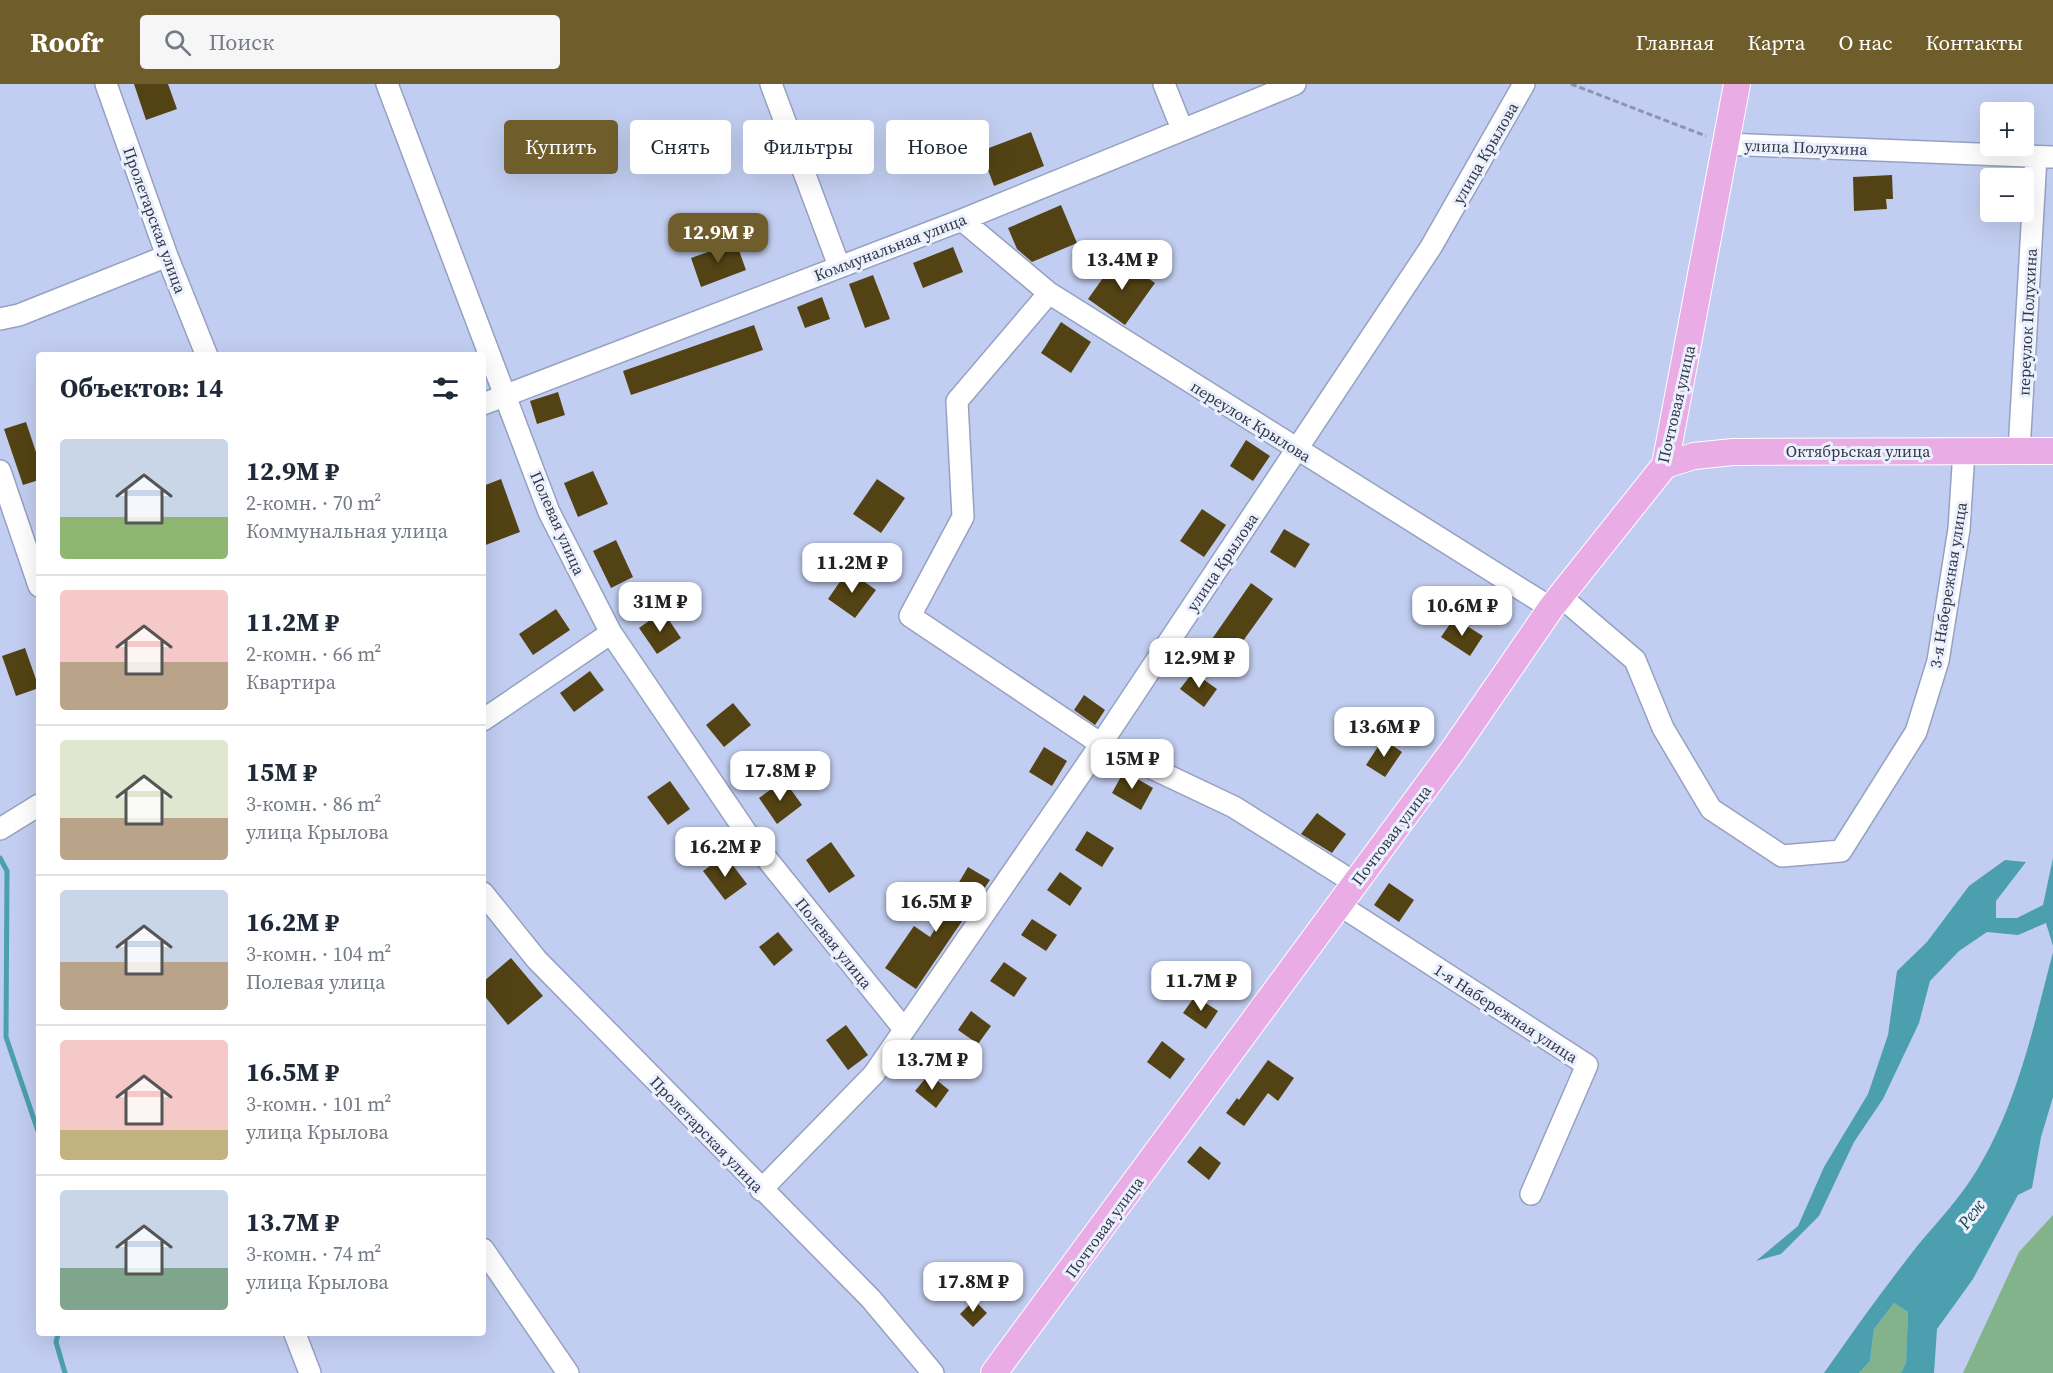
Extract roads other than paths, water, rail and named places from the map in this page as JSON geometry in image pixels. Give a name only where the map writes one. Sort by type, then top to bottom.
[{"type":"main road","name":"Почтовая улица","points":[[994,1373],[1454,749],[1556,602],[1665,465],[1737,84]]},
{"type":"main road","name":"Октябрьская улица","points":[[1665,465],[1694,456],[1733,452],[2053,451]]},
{"type":"street","name":"Пролетарская улица","points":[[106,84],[166,256],[205,352]]},
{"type":"street","name":"Полевая улица","points":[[387,84],[549,512],[610,633],[750,838],[904,1029]]},
{"type":"street","points":[[771,84],[838,266]]},
{"type":"street","points":[[1164,84],[1182,129]]},
{"type":"street","name":"Коммунальная улица","points":[[486,403],[962,220],[1295,84]]},
{"type":"street","name":"улица Крылова","points":[[761,1190],[874,1074],[1101,744],[1431,247],[1524,84]]},
{"type":"street","name":"улица Полухина","points":[[1726,144],[2045,157]]},
{"type":"street","name":"переулок Полухина","points":[[2019,451],[2045,157]]},
{"type":"street","name":"переулок Крылова","points":[[962,220],[1049,294],[1296,450],[1556,602],[1635,660],[1663,728],[1711,809],[1782,856]]},
{"type":"street","points":[[0,319],[19,315],[166,256]]},
{"type":"street","points":[[1049,294],[957,401],[963,517],[910,616],[1101,744],[1234,807],[1355,883]]},
{"type":"street","name":"3-я Набережная улица","points":[[1782,856],[1841,851],[1916,732],[1938,662],[1959,529],[1964,451]]},
{"type":"street","points":[[0,471],[36,577]]},
{"type":"street","points":[[486,718],[610,633]]},
{"type":"street","points":[[8,823],[36,807]]},
{"type":"street","name":"Пролетарская улица","points":[[486,897],[537,960],[761,1190],[871,1299],[933,1373]]},
{"type":"street","name":"1-я Набережная улица","points":[[1338,904],[1587,1065],[1531,1194]]},
{"type":"street","points":[[486,1253],[568,1373]]},
{"type":"street","points":[[296,1336],[310,1373]]},
{"type":"water","points":[[2053,858],[2053,946],[2046,923],[2018,935],[1987,932],[1959,951],[1930,981],[1919,1023],[1883,1099],[1854,1142],[1819,1216],[1781,1254],[1756,1261],[1798,1226],[1824,1167],[1868,1094],[1888,1035],[1897,971],[1927,942],[1969,886],[2005,860],[2026,862],[1996,901],[1996,918],[2017,918],[2043,905]]},
{"type":"water","name":"Реж","points":[[2053,952],[2053,1097],[2041,1137],[2032,1188],[2018,1195],[1973,1279],[1937,1329],[1934,1373],[1901,1373],[1906,1363],[1908,1312],[1894,1303],[1874,1329],[1870,1361],[1859,1373],[1824,1373],[1918,1245],[1964,1190],[1991,1145],[2014,1092],[2023,1064]]},
{"type":"waterway","points":[[0,858],[7,871],[6,1037],[36,1125]]},
{"type":"waterway","points":[[58,1336],[56,1342],[65,1373]]}]
